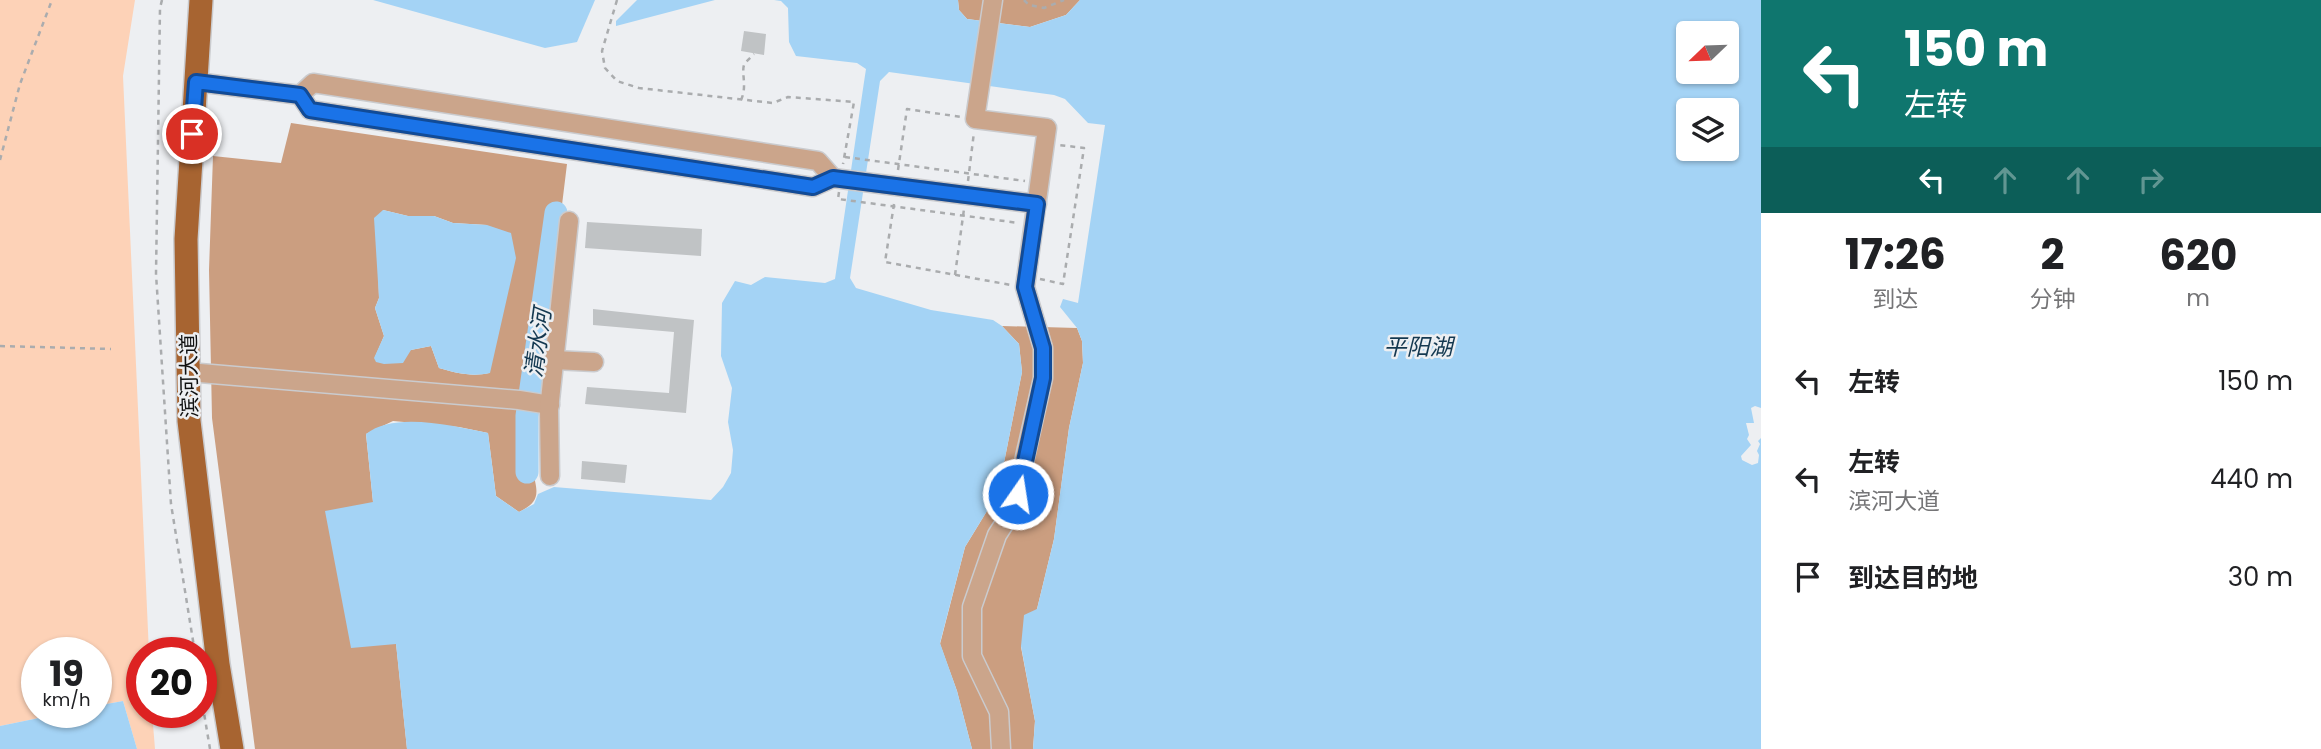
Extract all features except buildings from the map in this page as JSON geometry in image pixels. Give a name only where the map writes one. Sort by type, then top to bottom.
[{"type":"main road","name":"滨河大道","points":[[201,0],[186,239],[189,421],[218,664],[232,749]]},
{"type":"street","points":[[993,0],[975,119],[1047,128],[1026,282],[1043,348],[1043,378],[1013,510],[997,535],[972,607],[972,656],[999,712],[1002,740],[1000,749]]},
{"type":"street","points":[[196,82],[300,95],[310,110],[813,187],[837,178],[1037,204]]},
{"type":"street","points":[[300,95],[313,83],[382,93],[818,161],[837,178]]},
{"type":"street","points":[[550,476],[550,405],[569,221]]},
{"type":"street","points":[[554,360],[594,362]]},
{"type":"street","points":[[188,372],[519,400],[550,405]]},
{"type":"path","points":[[0,160],[20,85],[52,0]]},
{"type":"path","points":[[162,0],[156,274],[171,503],[192,637]]},
{"type":"path","points":[[617,0],[602,51],[605,68],[617,81],[639,88],[773,103],[788,97],[854,102],[845,157],[837,178],[838,199],[1034,225]]},
{"type":"path","points":[[1024,0],[1029,5],[1044,8],[1064,0]]},
{"type":"path","points":[[741,100],[746,90],[743,71],[745,63],[754,54]]},
{"type":"path","points":[[975,119],[907,109],[885,262],[1026,282],[1063,284],[1084,148],[1045,142]]},
{"type":"path","points":[[845,157],[1040,183]]},
{"type":"path","points":[[0,346],[111,349]]},
{"type":"path","points":[[206,728],[210,749]]},
{"type":"shaded area","points":[[0,0],[135,0],[123,76],[148,637],[126,637],[126,711],[123,701],[112,703],[112,637],[21,637],[21,722],[0,726]]},
{"type":"shaded area","points":[[958,0],[1080,0],[1066,15],[1030,27],[967,19],[959,10]]},
{"type":"shaded area","points":[[291,123],[567,164],[539,393],[536,496],[532,503],[519,512],[496,496],[488,433],[459,427],[393,421],[366,434],[373,502],[396,643],[407,749],[255,749],[212,418],[209,270],[213,156],[281,163]],"holes":[[[383,210],[408,216],[434,216],[453,223],[487,225],[501,320],[489,373],[458,373],[439,368],[431,346],[375,357],[384,336],[375,308],[379,298],[378,262]]]},
{"type":"shaded area","points":[[1002,326],[1077,328],[1082,341],[1083,363],[1069,428],[1054,539],[1037,609],[1021,647],[1035,721],[1033,749],[972,749],[957,691],[940,644],[965,547],[998,493],[1022,372],[1019,344]]},
{"type":"shaded area","points":[[131,728],[153,728],[155,749],[137,749]]},
{"type":"water","points":[[373,0],[595,0],[577,42],[545,48]]},
{"type":"water","points":[[637,0],[715,0],[616,26],[616,21]]},
{"type":"water","name":"平阳湖","points":[[774,0],[958,0],[959,10],[967,19],[1030,27],[1066,15],[1080,0],[1761,0],[1761,408],[1751,408],[1754,423],[1746,423],[1749,435],[1747,439],[1751,445],[1741,456],[1742,460],[1752,465],[1758,463],[1758,441],[1761,438],[1761,749],[1033,749],[1035,721],[1021,646],[1024,615],[1037,609],[1054,539],[1069,428],[1083,363],[1082,341],[1077,328],[1060,307],[1063,299],[1078,303],[1105,125],[1088,123],[1065,99],[1054,95],[889,72],[880,81],[850,278],[856,288],[931,310],[993,320],[1019,344],[1022,372],[998,493],[965,547],[940,643],[957,691],[972,749],[407,749],[396,644],[351,648],[325,511],[373,502],[366,434],[392,423],[408,422],[442,424],[488,433],[496,496],[519,512],[534,504],[538,494],[554,487],[711,500],[723,487],[731,473],[733,450],[728,422],[732,388],[721,356],[722,303],[735,281],[751,285],[765,277],[825,283],[835,279],[866,69],[857,63],[796,56],[789,42],[788,8],[781,1]]},
{"type":"water","points":[[383,210],[408,216],[434,216],[453,223],[487,225],[511,233],[516,258],[490,373],[458,373],[439,368],[431,346],[411,350],[403,363],[376,362],[374,358],[384,336],[375,308],[379,298],[374,218]]},
{"type":"water","points":[[123,701],[126,728],[131,728],[137,749],[0,749],[0,726],[21,722],[21,728],[112,728],[112,703]]},
{"type":"waterway","name":"清水河","points":[[527,472],[527,416],[556,213]]},
{"type":"route","points":[[192,134],[196,82],[300,95],[310,110],[813,187],[833,178],[1037,204],[1025,287],[1043,348],[1043,378],[1018,494]]}]
